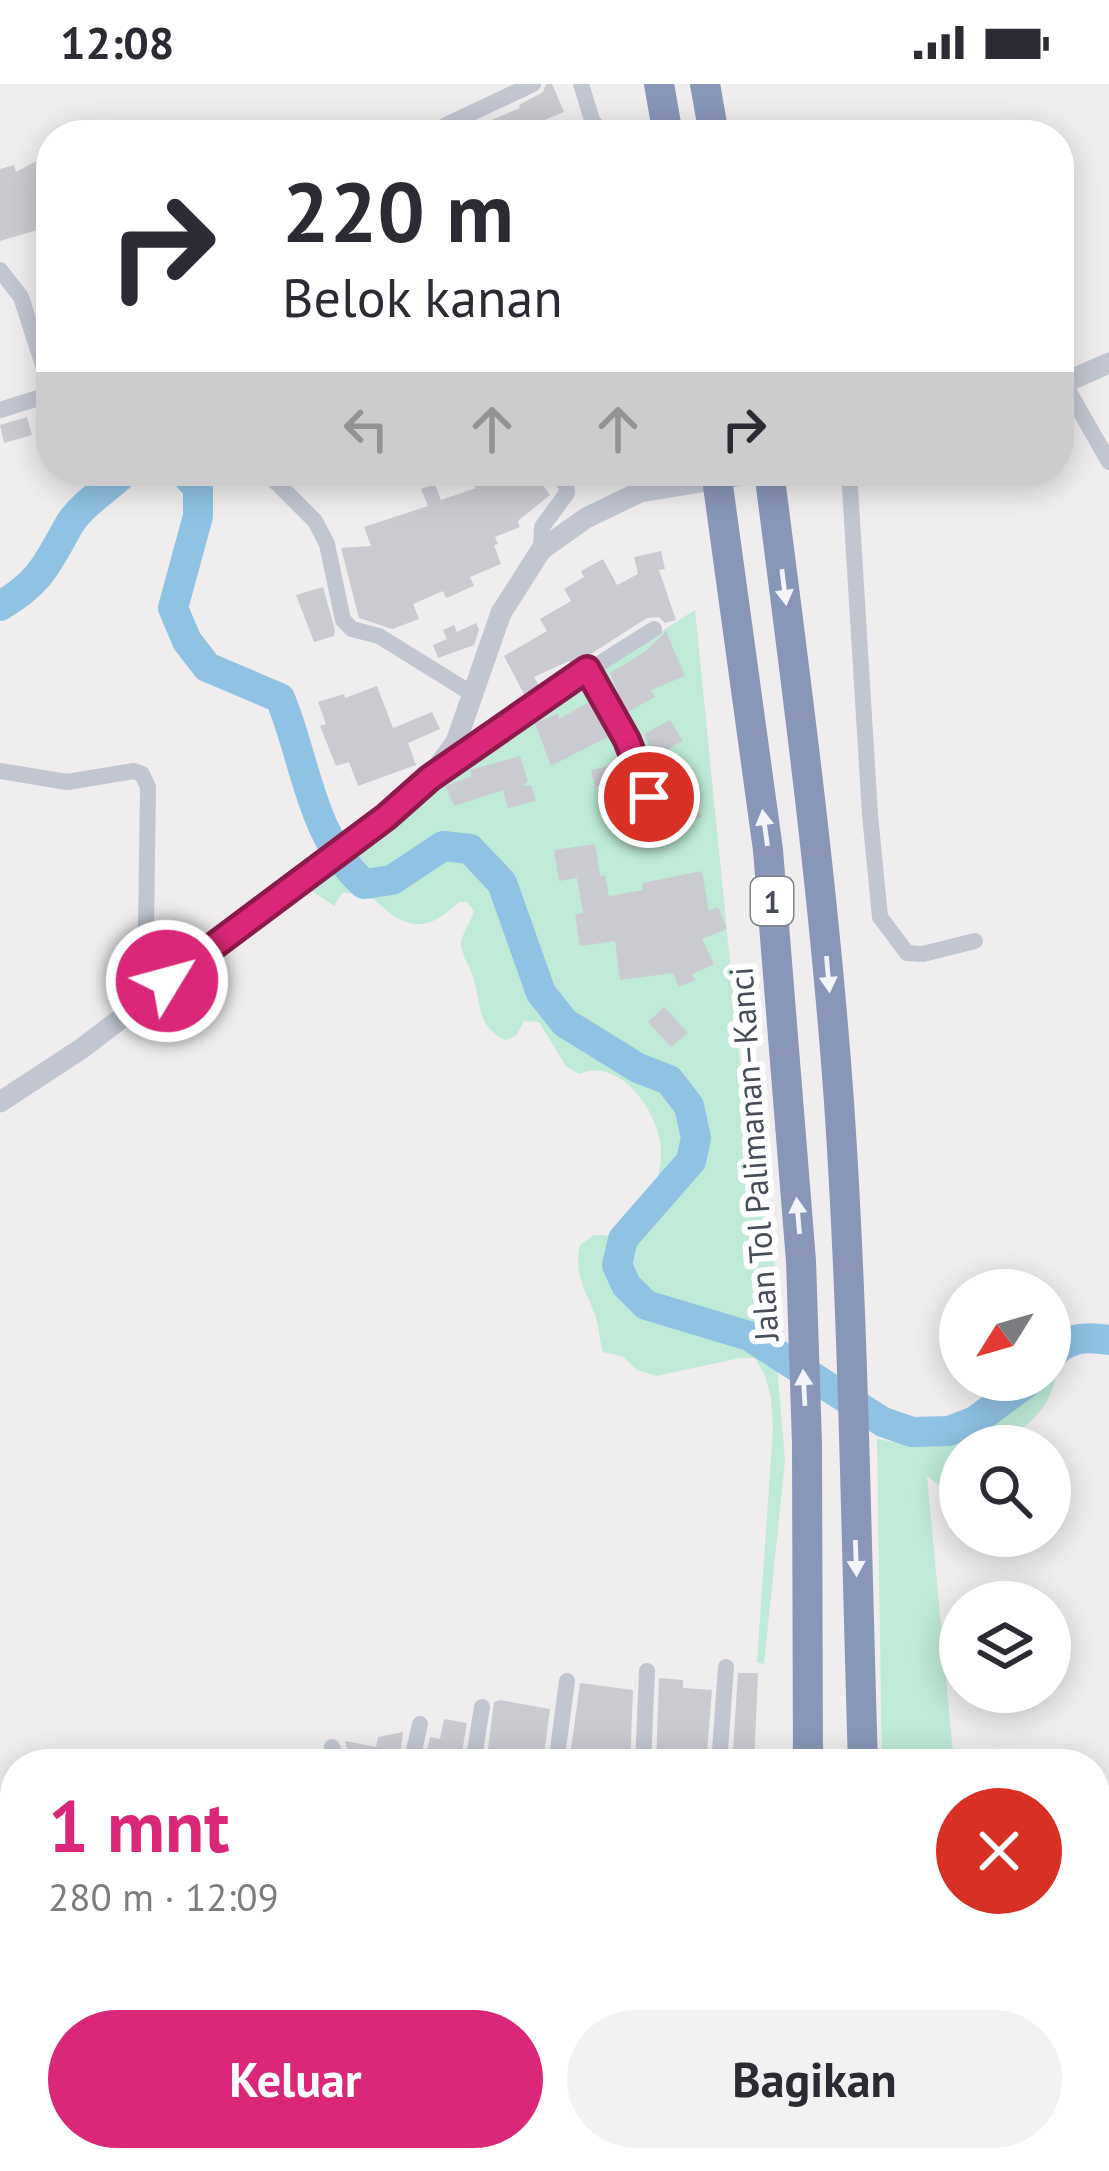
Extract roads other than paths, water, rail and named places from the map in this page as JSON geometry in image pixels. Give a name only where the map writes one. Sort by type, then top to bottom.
[{"type":"highway","points":[[659,84],[665,120]]},
{"type":"highway","points":[[705,84],[711,120]]},
{"type":"highway","name":"Jalan Tol Palimanan–Kanci","points":[[718,486],[768,850],[801,1261],[808,1749]]},
{"type":"highway","name":"1","points":[[770,486],[818,852],[839,1103],[863,1749]]},
{"type":"street","points":[[457,120],[533,84]]},
{"type":"street","points":[[581,84],[592,120]]},
{"type":"street","points":[[0,270],[21,297],[36,344]]},
{"type":"street","points":[[1074,378],[1109,363]]},
{"type":"street","points":[[0,410],[36,397]]},
{"type":"street","points":[[1074,405],[1109,462]]},
{"type":"street","points":[[280,486],[315,521],[327,544],[344,620],[352,629],[380,636],[474,695]]},
{"type":"street","points":[[542,550],[542,527],[567,494],[562,486]]},
{"type":"street","points":[[430,778],[456,742],[501,613],[522,574],[542,550],[616,501],[666,486]]},
{"type":"street","points":[[850,486],[880,917],[907,952],[922,954],[975,940]]},
{"type":"street","points":[[0,1102],[81,1049],[386,817],[430,778],[587,669],[654,629]]},
{"type":"street","points":[[587,669],[627,740],[649,797]]},
{"type":"street","points":[[0,771],[58,782],[134,771],[145,778],[146,929],[167,981]]},
{"type":"street","points":[[720,1749],[726,1667]]},
{"type":"street","points":[[644,1749],[647,1671]]},
{"type":"street","points":[[558,1749],[567,1681]]},
{"type":"street","points":[[475,1749],[482,1708]]},
{"type":"street","points":[[414,1749],[420,1724]]},
{"type":"waterway","points":[[0,606],[34,580],[74,518],[108,486]]},
{"type":"waterway","points":[[196,486],[198,516],[173,608],[187,641],[207,667],[280,698],[321,820],[346,865],[364,884],[392,880],[443,846],[470,849],[502,883],[541,993],[565,1023],[638,1068],[669,1080],[689,1106],[696,1138],[691,1161],[623,1239],[617,1265],[626,1285],[646,1305],[749,1336],[883,1422],[912,1432],[949,1431],[975,1421],[1002,1401]]},
{"type":"waterway","points":[[1071,1342],[1109,1340]]}]
